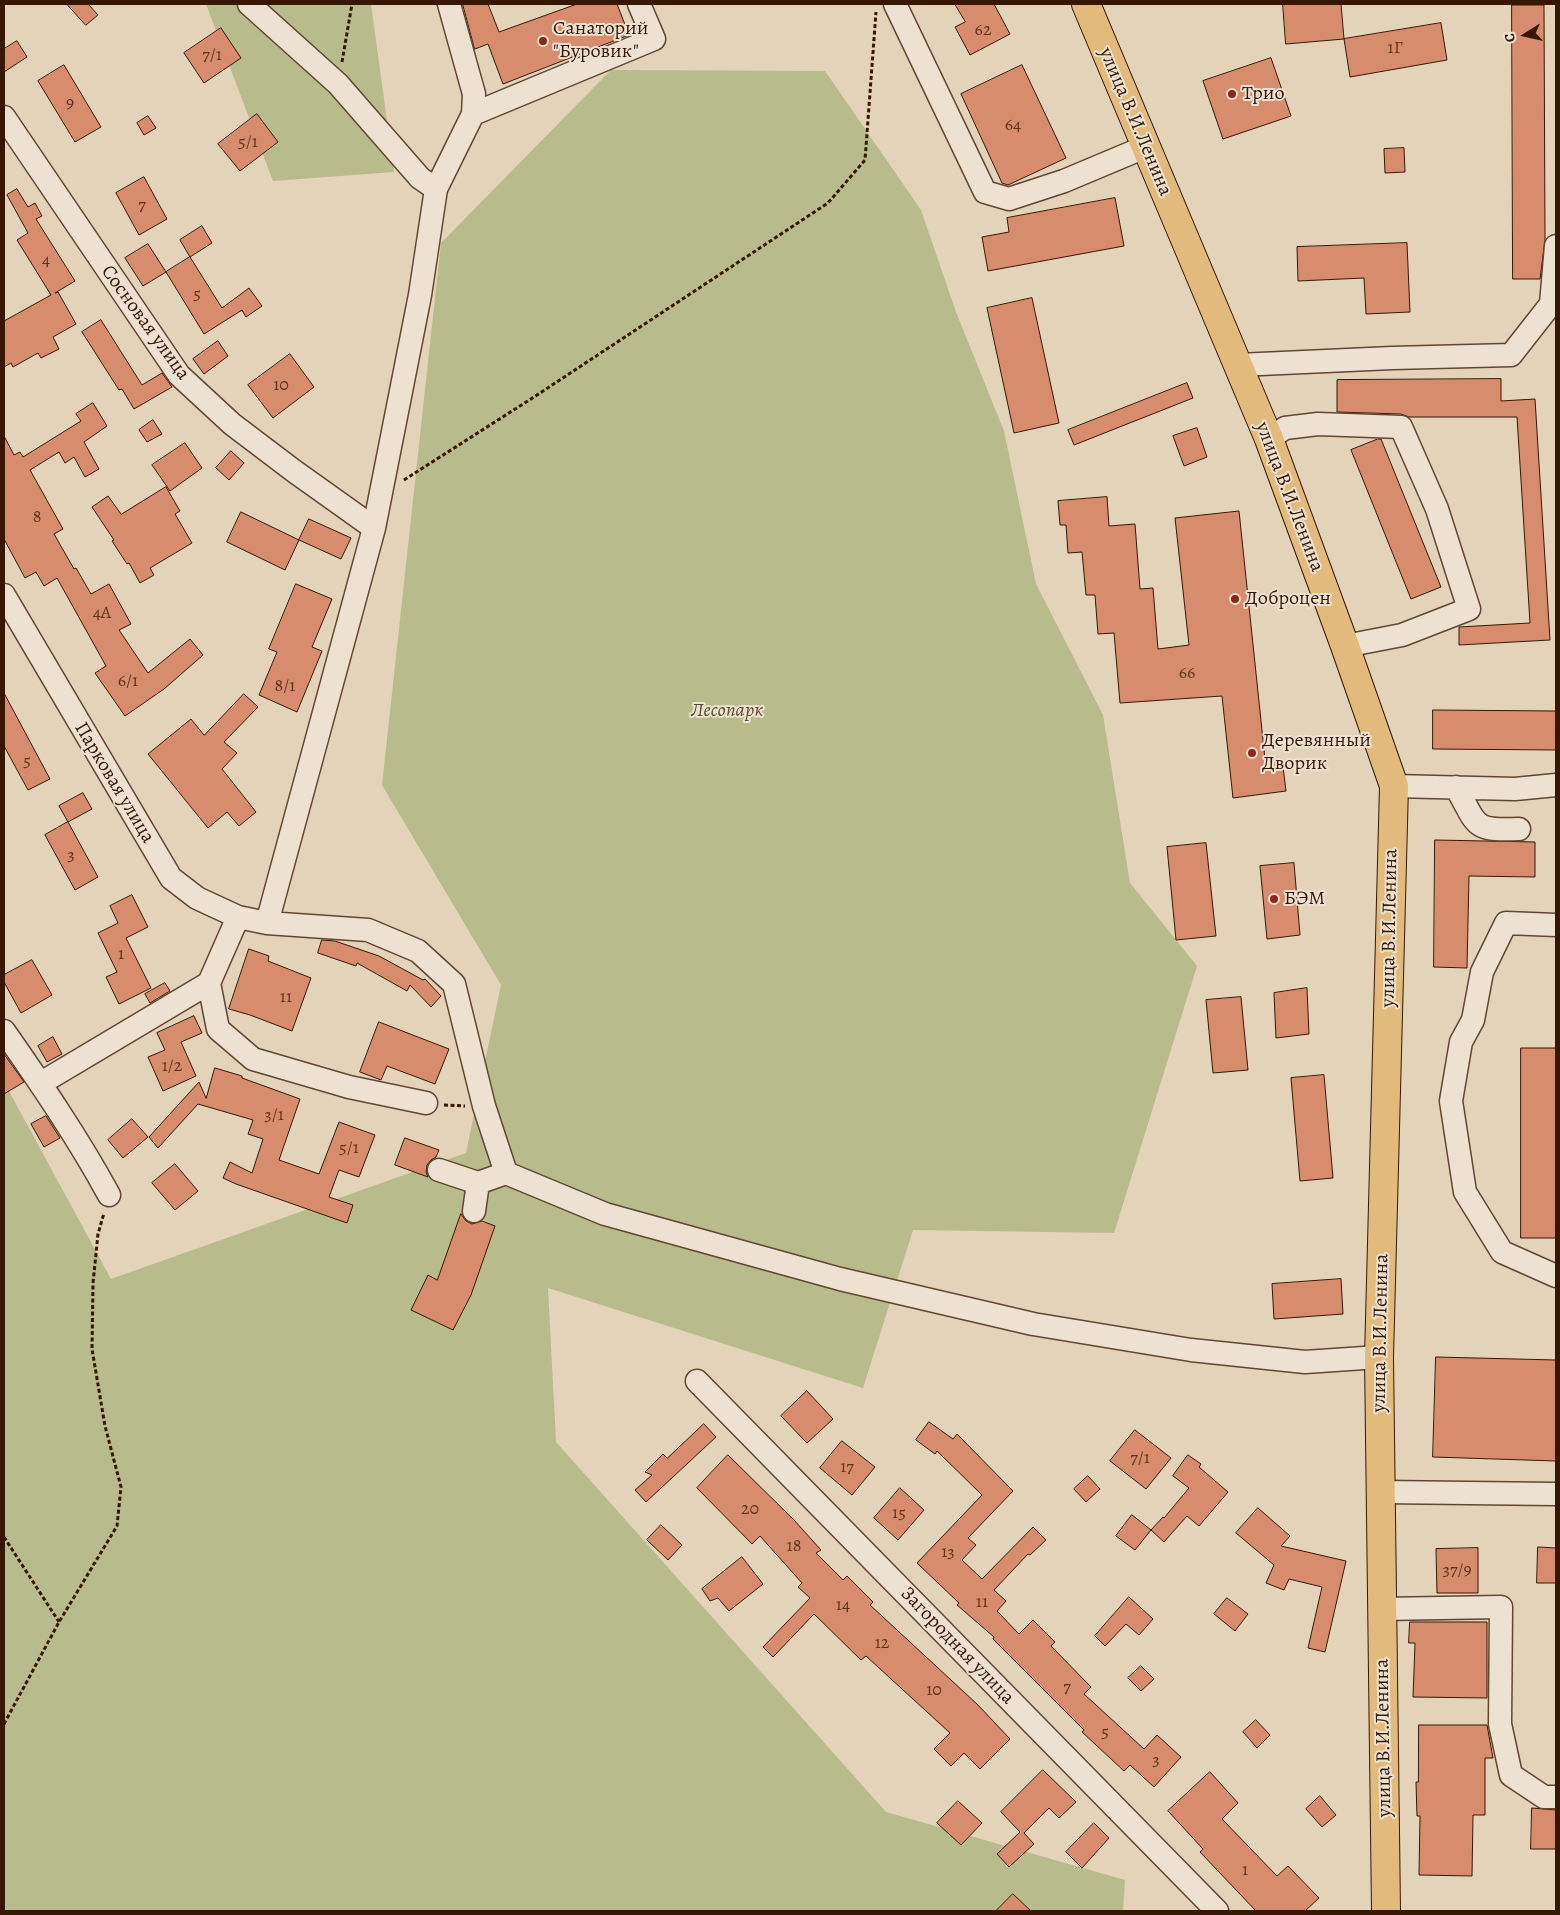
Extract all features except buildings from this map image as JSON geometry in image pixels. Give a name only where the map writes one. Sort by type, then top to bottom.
[{"type":"main road","name":"улица В.И.Ленина","points":[[1086,4],[1268,439],[1346,646],[1394,786],[1379,1357],[1386,1911]]},
{"type":"street","points":[[249,4],[338,84],[420,178],[436,189]]},
{"type":"street","points":[[267,923],[374,528],[420,295],[436,189],[473,114],[474,94],[449,4]]},
{"type":"street","points":[[473,114],[654,39],[639,4]]},
{"type":"street","points":[[895,4],[985,192],[1009,199],[1064,182],[1145,147]]},
{"type":"street","name":"Сосновая улица","points":[[4,117],[179,375],[232,424],[374,528]]},
{"type":"street","points":[[1238,365],[1511,355],[1551,304],[1556,246]]},
{"type":"street","points":[[1268,439],[1285,428],[1318,424],[1401,427],[1437,510],[1469,609],[1402,635],[1346,646]]},
{"type":"street","name":"Парковая улица","points":[[4,595],[171,878],[197,898],[238,916],[267,923],[368,930],[418,951],[454,984],[484,1106],[506,1173]]},
{"type":"street","points":[[1394,786],[1515,789],[1556,785]]},
{"type":"street","points":[[1456,788],[1476,824],[1492,830],[1519,829]]},
{"type":"street","points":[[238,916],[209,983],[218,1029],[253,1059],[349,1087],[426,1103]]},
{"type":"street","points":[[1556,925],[1506,924],[1482,972],[1473,1020],[1461,1042],[1451,1101],[1465,1192],[1474,1207],[1502,1252],[1556,1276]]},
{"type":"street","points":[[40,1083],[209,983]]},
{"type":"street","points":[[4,1031],[90,1160],[109,1195]]},
{"type":"street","points":[[439,1170],[478,1183],[506,1173],[606,1214],[840,1279],[1034,1324],[1191,1350],[1305,1362],[1379,1357]]},
{"type":"street","points":[[474,1211],[478,1183]]},
{"type":"street","name":"Загородная улица","points":[[697,1381],[1217,1911]]},
{"type":"street","points":[[1381,1492],[1556,1494]]},
{"type":"street","points":[[1382,1609],[1501,1607],[1500,1724],[1510,1775],[1544,1797],[1556,1797]]},
{"type":"path","points":[[338,84],[352,4]]},
{"type":"path","points":[[380,495],[526,402],[828,203],[865,160],[876,4]]},
{"type":"path","points":[[426,1103],[484,1106]]},
{"type":"path","points":[[4,1724],[59,1622],[118,1526],[120,1486],[105,1426],[92,1349],[93,1283],[98,1234],[109,1195]]},
{"type":"path","points":[[4,1537],[59,1622]]},
{"type":"green space","points":[[206,4],[371,4],[394,172],[273,181]]},
{"type":"green space","name":"Лесопарк","points":[[611,70],[825,71],[921,210],[956,312],[1004,431],[1036,584],[1103,715],[1130,883],[1197,966],[1114,1233],[913,1230],[863,1388],[548,1288],[556,1442],[886,1812],[1125,1880],[1123,1911],[4,1911],[4,1082],[111,1279],[466,1153],[501,985],[382,785],[441,243]]},
{"type":"place","name":"Санаторий \"Буровик\"","points":[[543,41]]},
{"type":"place","name":"Трио","points":[[1232,94]]},
{"type":"place","name":"Доброцен","points":[[1235,599]]},
{"type":"place","name":"Деревянный Дворик","points":[[1252,753]]},
{"type":"place","name":"БЭМ","points":[[1274,899]]}]
